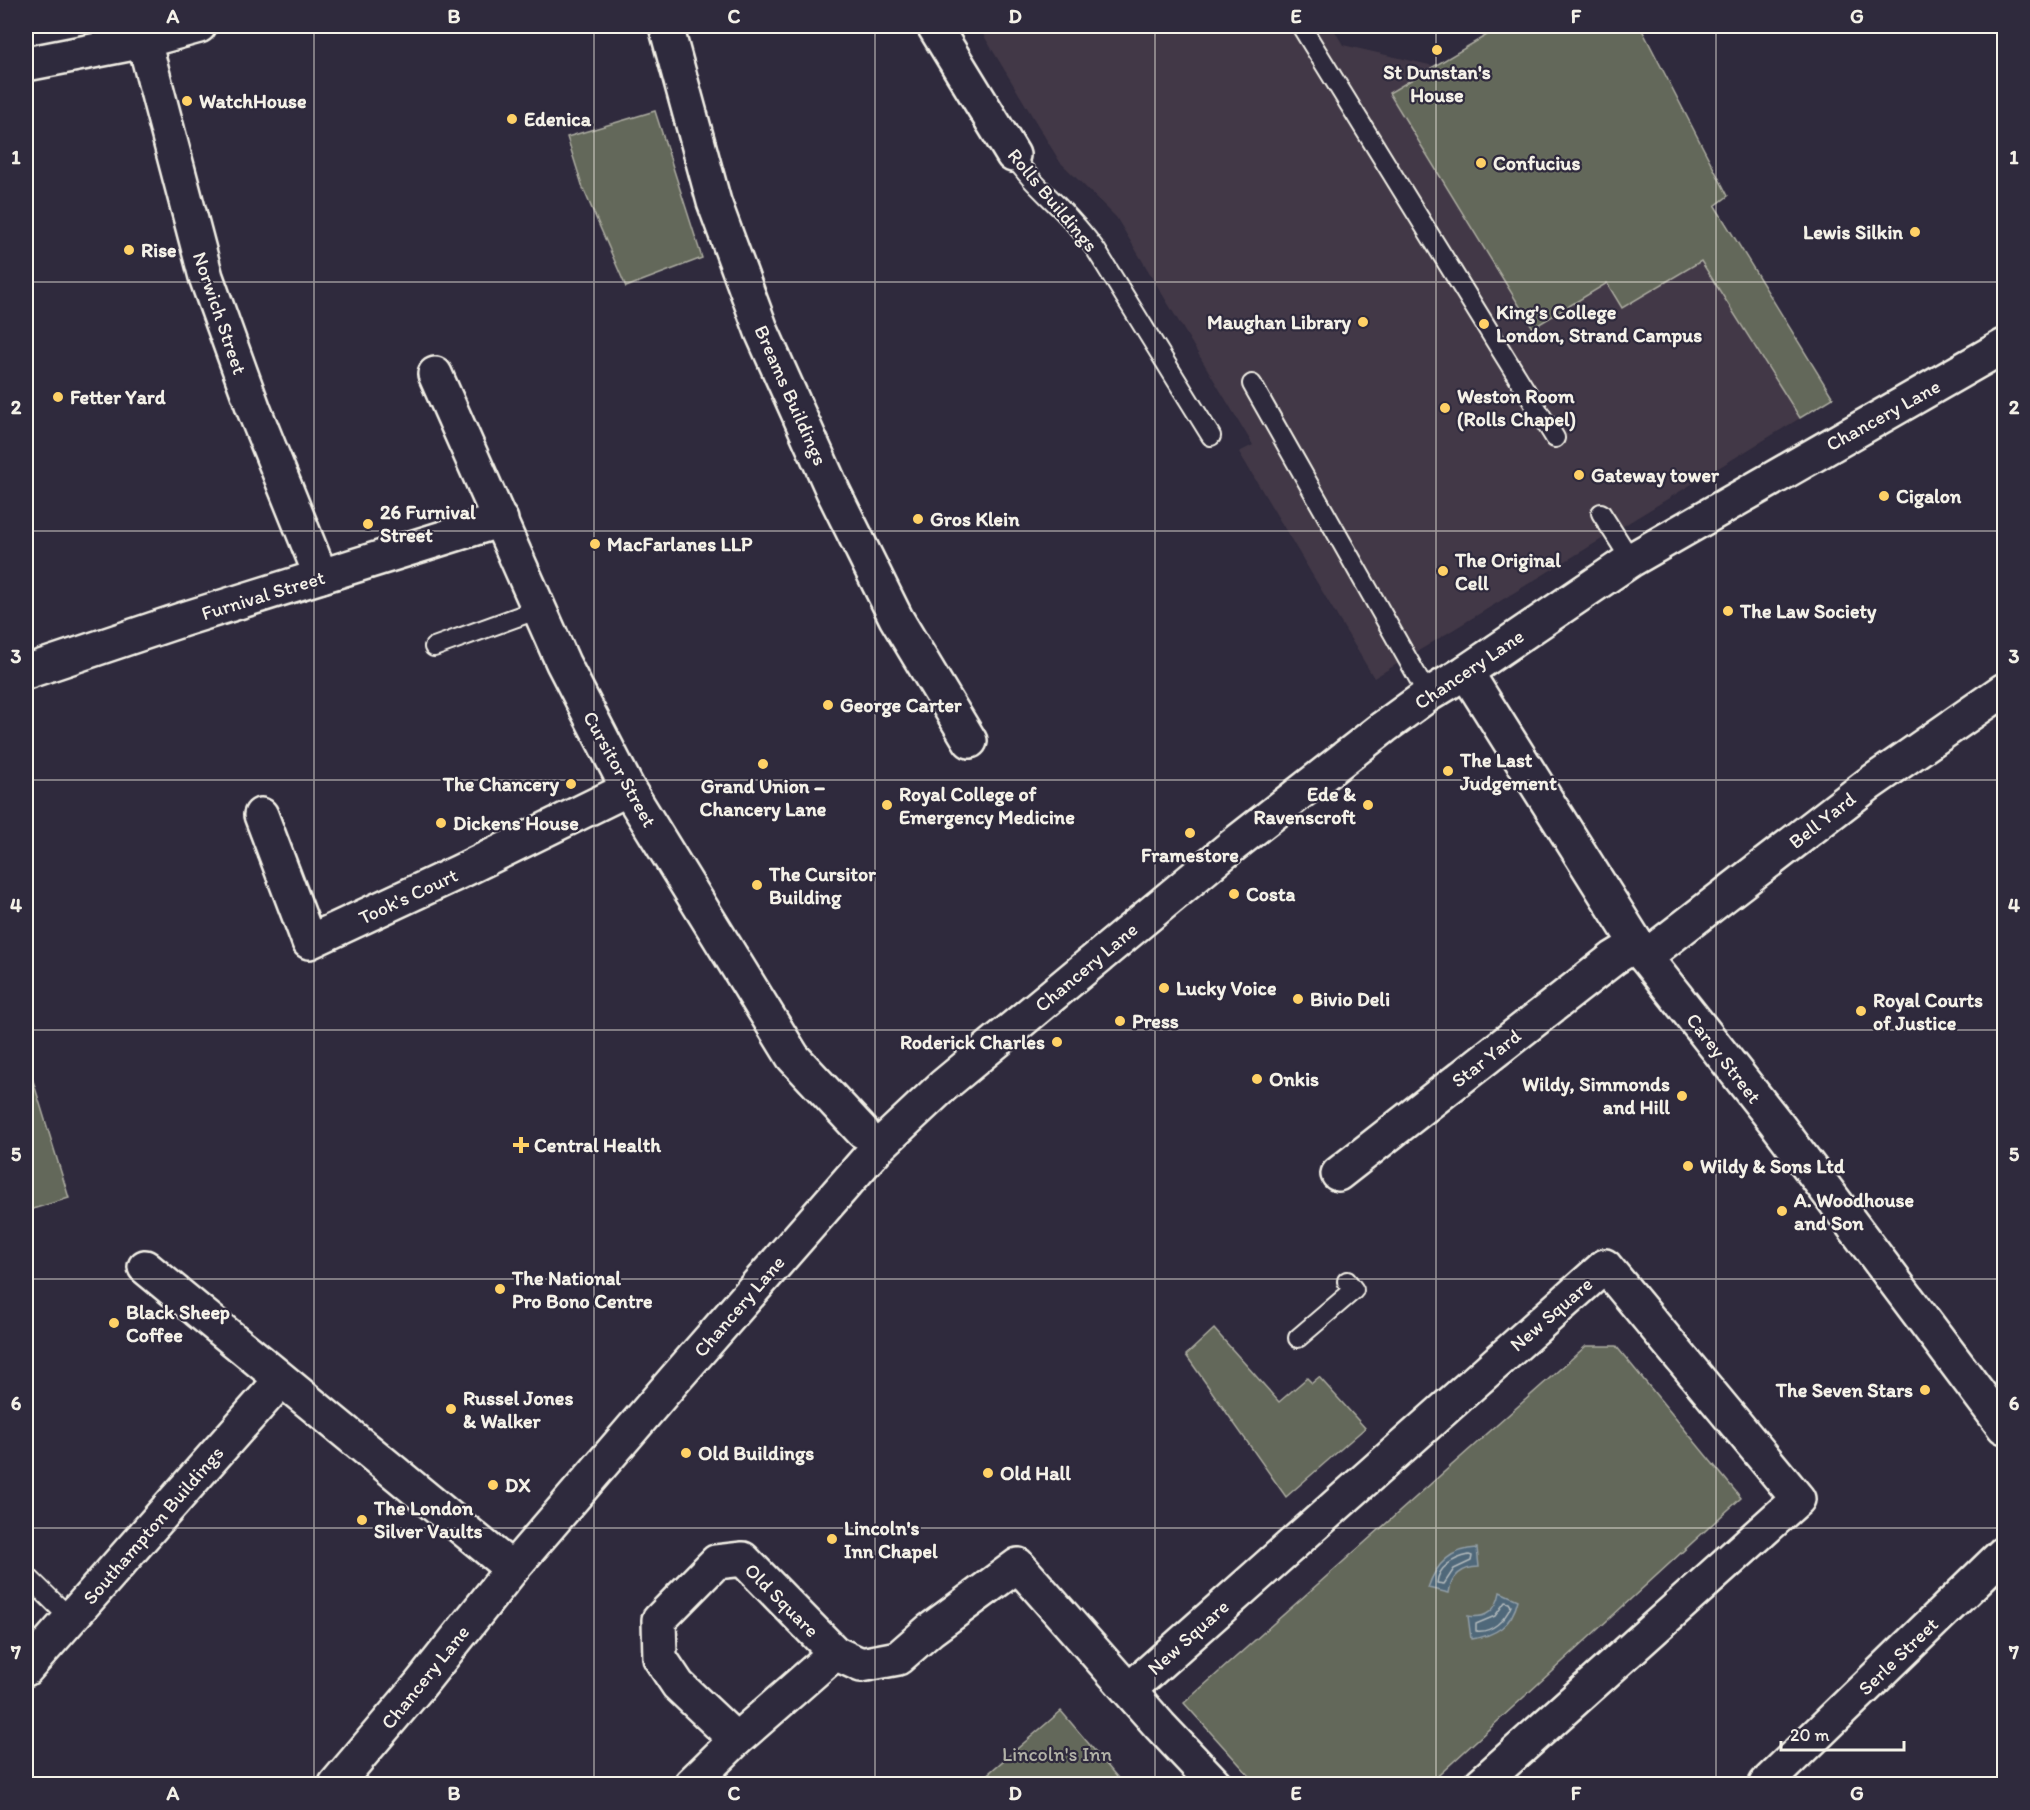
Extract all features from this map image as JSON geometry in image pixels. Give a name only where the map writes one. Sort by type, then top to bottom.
[{"type":"street","points":[[26,64],[144,42],[199,26]]},
{"type":"street","name":"Breams Buildings","points":[[666,26],[714,202],[762,332],[833,491],[896,618],[970,741]]},
{"type":"street","name":"Rolls Buildings","points":[[934,26],[1013,155]]},
{"type":"street","name":"Norwich Street","points":[[144,42],[206,278],[254,410],[321,576]]},
{"type":"street","name":"Chancery Lane","points":[[336,1785],[419,1686],[512,1569],[877,1148],[943,1086],[1250,832],[1384,726],[1428,695],[1466,672],[1631,560],[2004,346]]},
{"type":"street","name":"Cursitor Street","points":[[435,374],[563,663],[628,789],[793,1057],[862,1131]]},
{"type":"street","name":"Furnival Street","points":[[26,672],[501,520]]},
{"type":"street","name":"Carey Street","points":[[1466,672],[1641,951],[1776,1123],[2004,1427]]},
{"type":"street","name":"Bell Yard","points":[[1641,951],[1869,784],[2004,690]]},
{"type":"street","name":"Took's Court","points":[[261,815],[309,942],[628,789]]},
{"type":"street","name":"Star Yard","points":[[1338,1174],[1614,958],[1641,951]]},
{"type":"street","points":[[145,1266],[512,1569]]},
{"type":"street","name":"New Square","points":[[1215,1785],[1129,1690],[1605,1266],[1798,1499],[1481,1785]]},
{"type":"street","name":"Southampton Buildings","points":[[26,1669],[281,1380]]},
{"type":"street","name":"Serle Street","points":[[1766,1785],[2004,1552]]},
{"type":"street","name":"Old Square","points":[[692,1785],[736,1740],[835,1653],[743,1559],[716,1562],[659,1620],[660,1658],[678,1684],[736,1740]]},
{"type":"street","points":[[835,1653],[861,1665],[898,1658],[930,1630],[1018,1565],[1129,1690]]},
{"type":"lane","points":[[1301,26],[1555,438]]},
{"type":"lane","name":"Rolls Buildings","points":[[1013,155],[1022,170],[1078,227],[1096,250],[1211,436]]},
{"type":"lane","points":[[1252,384],[1428,695]]},
{"type":"lane","points":[[1601,513],[1631,560]]},
{"type":"lane","points":[[434,647],[539,609]]},
{"type":"lane","points":[[1298,1338],[1354,1290],[1347,1281]]},
{"type":"lane","points":[[26,1575],[71,1619]]},
{"type":"shaded area","name":"King's College London, Strand Campus","points":[[978,26],[1332,26],[1343,45],[1434,66],[1469,45],[1715,206],[1833,398],[1374,678],[1239,452],[1253,445],[1116,217],[1060,162]]},
{"type":"green space","points":[[1502,26],[1640,26],[1728,196],[1715,206],[1833,398],[1800,418],[1701,261],[1622,308],[1607,283],[1533,328],[1389,93]]},
{"type":"green space","points":[[655,111],[702,258],[626,287],[583,188],[567,137]]},
{"type":"green space","points":[[26,1058],[69,1198],[26,1211]]},
{"type":"green space","points":[[1214,1329],[1279,1402],[1307,1378],[1312,1383],[1319,1377],[1365,1428],[1286,1497],[1186,1355]]},
{"type":"green space","points":[[1586,1346],[1616,1346],[1741,1498],[1429,1784],[1257,1784],[1184,1703]]},
{"type":"green space","name":"Lincoln's Inn","points":[[1061,1711],[1123,1784],[976,1784]]},
{"type":"water","points":[[1477,1548],[1479,1567],[1467,1569],[1458,1574],[1452,1582],[1449,1593],[1428,1588],[1435,1571],[1446,1559],[1460,1551]]},
{"type":"water","points":[[1500,1592],[1518,1600],[1512,1616],[1502,1628],[1495,1632],[1471,1639],[1468,1616],[1480,1616],[1490,1612]]},
{"type":"place","name":"St Dunstan's House","points":[[1437,50]]},
{"type":"place","name":"WatchHouse","points":[[187,101]]},
{"type":"place","name":"Edenica","points":[[512,119]]},
{"type":"place","name":"Confucius","points":[[1481,163]]},
{"type":"place","name":"Lewis Silkin","points":[[1915,232]]},
{"type":"place","name":"Rise","points":[[129,250]]},
{"type":"place","name":"Maughan Library","points":[[1363,322]]},
{"type":"place","name":"King's College London, Strand Campus","points":[[1484,324]]},
{"type":"place","name":"Fetter Yard","points":[[58,397]]},
{"type":"place","name":"Weston Room (Rolls Chapel)","points":[[1445,408]]},
{"type":"place","name":"Gateway tower","points":[[1579,475]]},
{"type":"place","name":"Cigalon","points":[[1884,496]]},
{"type":"place","name":"Gros Klein","points":[[918,519]]},
{"type":"place","name":"26 Furnival Street","points":[[368,524]]},
{"type":"place","name":"MacFarlanes LLP","points":[[595,544]]},
{"type":"place","name":"The Original Cell","points":[[1443,571]]},
{"type":"place","name":"The Law Society","points":[[1728,611]]},
{"type":"place","name":"George Carter","points":[[828,705]]},
{"type":"place","name":"Grand Union – Chancery Lane","points":[[763,764]]},
{"type":"place","name":"The Last Judgement","points":[[1448,771]]},
{"type":"place","name":"The Chancery","points":[[571,784]]},
{"type":"place","name":"Royal College of Emergency Medicine","points":[[887,805]]},
{"type":"place","name":"Ede & Ravenscroft","points":[[1368,805]]},
{"type":"place","name":"Dickens House","points":[[441,823]]},
{"type":"place","name":"Framestore","points":[[1190,833]]},
{"type":"place","name":"The Cursitor Building","points":[[757,885]]},
{"type":"place","name":"Costa","points":[[1234,894]]},
{"type":"place","name":"Lucky Voice","points":[[1164,988]]},
{"type":"place","name":"Bivio Deli","points":[[1298,999]]},
{"type":"place","name":"Royal Courts of Justice","points":[[1861,1011]]},
{"type":"place","name":"Press","points":[[1120,1021]]},
{"type":"place","name":"Roderick Charles","points":[[1057,1042]]},
{"type":"place","name":"Onkis","points":[[1257,1079]]},
{"type":"place","name":"Wildy, Simmonds and Hill","points":[[1682,1096]]},
{"type":"place","name":"Central Health","points":[[521,1145]]},
{"type":"place","name":"Wildy & Sons Ltd","points":[[1688,1166]]},
{"type":"place","name":"A. Woodhouse and Son","points":[[1782,1211]]},
{"type":"place","name":"The National Pro Bono Centre","points":[[500,1289]]},
{"type":"place","name":"Black Sheep Coffee","points":[[114,1323]]},
{"type":"place","name":"The Seven Stars","points":[[1925,1390]]},
{"type":"place","name":"Russel Jones & Walker","points":[[451,1409]]},
{"type":"place","name":"Old Buildings","points":[[686,1453]]},
{"type":"place","name":"Old Hall","points":[[988,1473]]},
{"type":"place","name":"DX","points":[[493,1485]]},
{"type":"place","name":"The London Silver Vaults","points":[[362,1520]]},
{"type":"place","name":"Lincoln's Inn Chapel","points":[[832,1539]]}]
